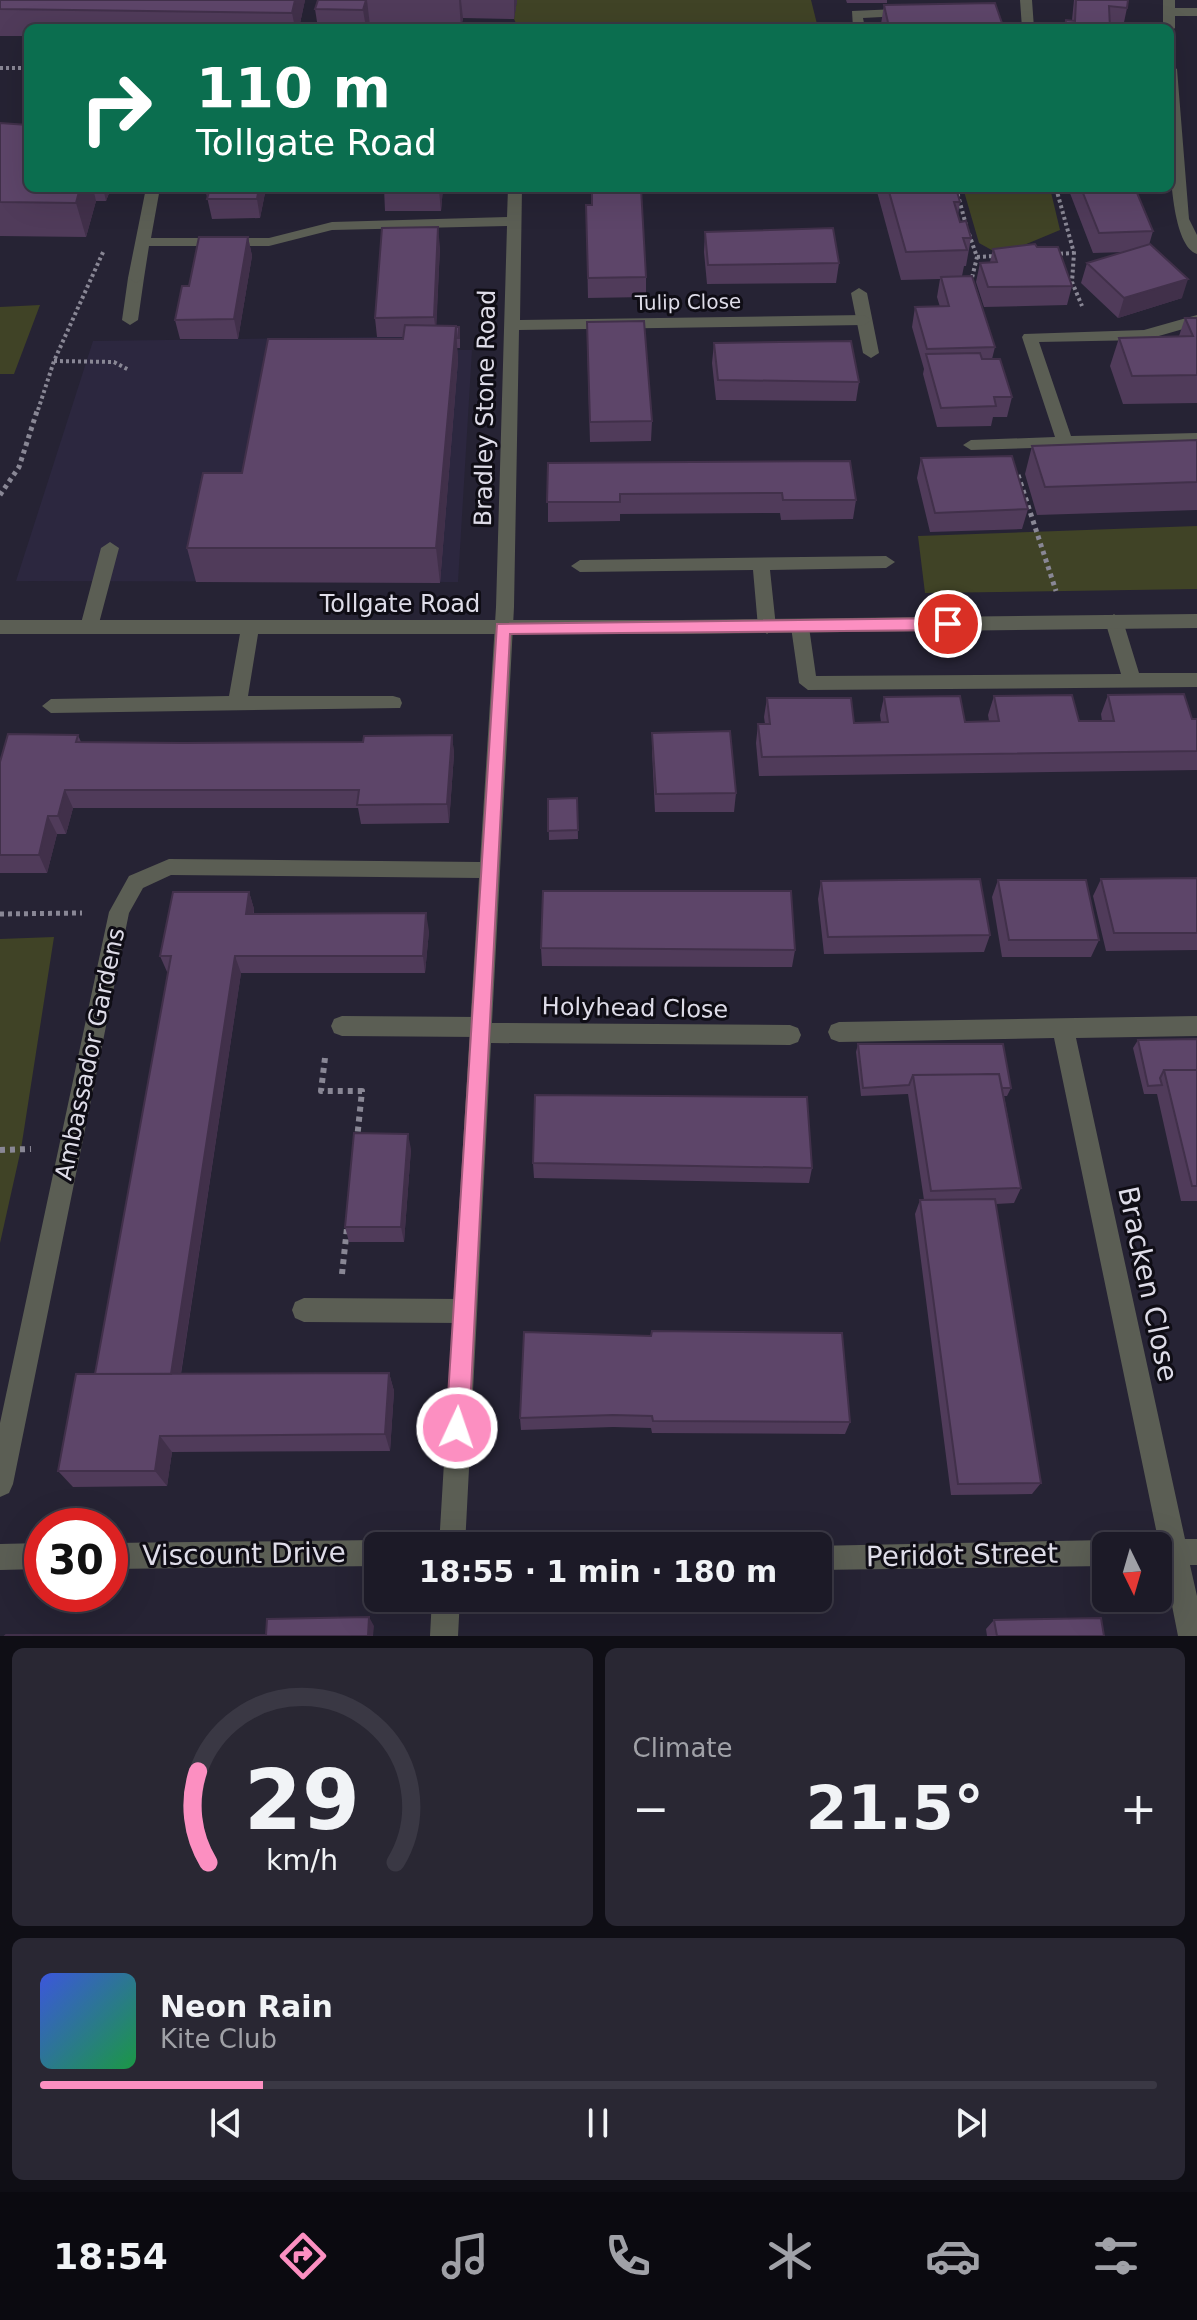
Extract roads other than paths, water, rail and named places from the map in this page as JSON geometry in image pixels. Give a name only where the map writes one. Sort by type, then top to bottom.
[{"type":"street","points":[[1026,0],[1028,24]]},
{"type":"street","points":[[1154,0],[1197,12]]},
{"type":"street","points":[[858,24],[856,14],[913,13]]},
{"type":"street","points":[[1174,128],[1181,203],[1187,234],[1197,250]]},
{"type":"street","points":[[130,320],[152,192]]},
{"type":"street","name":"Bradley Stone Road","points":[[453,1532],[502,628],[515,192]]},
{"type":"street","points":[[1181,203],[1197,203]]},
{"type":"street","points":[[144,242],[269,242],[332,226],[514,221]]},
{"type":"street","points":[[859,293],[871,353]]},
{"type":"street","name":"Tulip Close","points":[[511,325],[864,320]]},
{"type":"street","points":[[1065,442],[1030,337],[1145,335],[1197,320]]},
{"type":"street","points":[[971,445],[1197,438]]},
{"type":"street","points":[[89,627],[110,548]]},
{"type":"street","points":[[580,566],[886,562]]},
{"type":"street","points":[[761,564],[767,627]]},
{"type":"street","points":[[1114,621],[1132,680]]},
{"type":"street","name":"Tollgate Road","points":[[0,627],[800,627],[1197,621]]},
{"type":"street","points":[[800,627],[808,683],[1197,680]]},
{"type":"street","points":[[237,703],[250,628]]},
{"type":"street","points":[[51,706],[393,703]]},
{"type":"street","name":"Ambassador Gardens","points":[[0,1484],[119,912],[136,882],[169,867],[489,870]]},
{"type":"street","name":"Holyhead Close","points":[[342,1026],[790,1035]]},
{"type":"street","points":[[839,1032],[1197,1026]]},
{"type":"street","name":"Bracken Close","points":[[1063,1028],[1192,1636]]},
{"type":"street","points":[[304,1310],[463,1311]]},
{"type":"street","name":"Viscount Drive","points":[[128,1556],[364,1553]]},
{"type":"street","name":"Peridot Street","points":[[832,1557],[1092,1553]]},
{"type":"street","points":[[0,1557],[24,1556]]},
{"type":"street","points":[[444,1636],[445,1612]]}]
